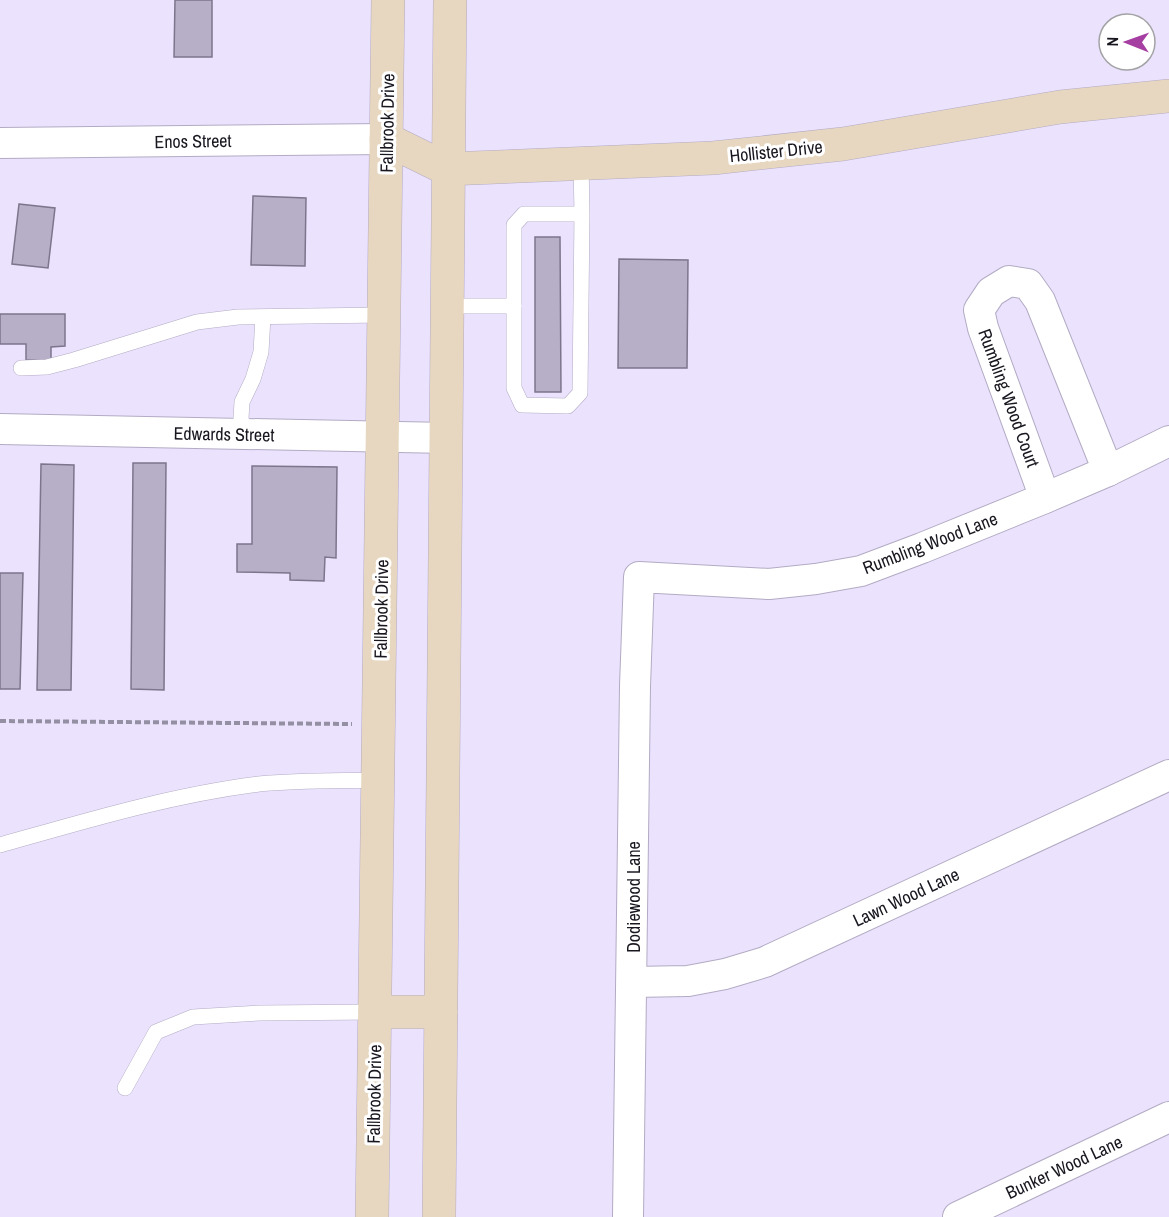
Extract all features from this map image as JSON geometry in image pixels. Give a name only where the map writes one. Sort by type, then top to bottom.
[{"type":"main road","name":"Fallbrook Drive","points":[[372,1217],[388,0]]},
{"type":"main road","points":[[439,1217],[450,0]]},
{"type":"main road","name":"Hollister Drive","points":[[386,139],[447,169],[713,158],[843,144],[1060,107],[1169,96]]},
{"type":"main road","points":[[375,1012],[441,1012]]},
{"type":"street","name":"Enos Street","points":[[0,143],[386,139]]},
{"type":"street","name":"Rumbling Wood Court","points":[[1045,498],[983,328],[980,310],[991,292],[1009,280],[1028,284],[1040,301],[1108,471]]},
{"type":"street","name":"Edwards Street","points":[[0,429],[447,438]]},
{"type":"street","name":"Rumbling Wood Lane","points":[[639,577],[769,584],[861,571],[1045,498],[1169,441]]},
{"type":"street","name":"Dodiewood Lane","points":[[628,1217],[635,686],[639,577]]},
{"type":"street","name":"Lawn Wood Lane","points":[[632,982],[688,981],[725,974],[765,962],[1169,775]]},
{"type":"street","name":"Bunker Wood Lane","points":[[958,1217],[1169,1117]]},
{"type":"lane","points":[[581,162],[582,214],[580,393],[568,406],[522,405],[514,388],[514,225],[524,214],[582,214]]},
{"type":"lane","points":[[447,306],[514,306]]},
{"type":"lane","points":[[21,368],[47,367],[74,360],[197,322],[263,317],[384,315]]},
{"type":"lane","points":[[244,434],[241,418],[242,402],[261,352],[263,317]]},
{"type":"lane","points":[[0,845],[107,815],[206,793],[262,784],[379,780]]},
{"type":"lane","points":[[125,1088],[156,1032],[193,1017],[260,1013],[375,1012]]},
{"type":"path","points":[[0,721],[380,724]]},
{"type":"building","points":[[175,0],[212,0],[212,57],[174,57]]},
{"type":"building","points":[[253,196],[306,198],[305,266],[251,265]]},
{"type":"building","points":[[19,204],[55,208],[48,268],[12,264]]},
{"type":"building","points":[[535,237],[560,237],[561,392],[535,392]]},
{"type":"building","points":[[619,259],[688,260],[687,368],[618,368]]},
{"type":"building","points":[[0,314],[65,314],[65,346],[51,347],[51,360],[26,360],[26,344],[0,344]]},
{"type":"building","points":[[133,463],[166,463],[164,690],[131,689]]},
{"type":"building","points":[[41,464],[74,465],[71,690],[37,690]]},
{"type":"building","points":[[252,466],[337,467],[336,558],[325,557],[324,581],[290,580],[290,573],[237,572],[237,544],[252,544]]},
{"type":"building","points":[[0,573],[23,573],[20,689],[0,689]]}]
